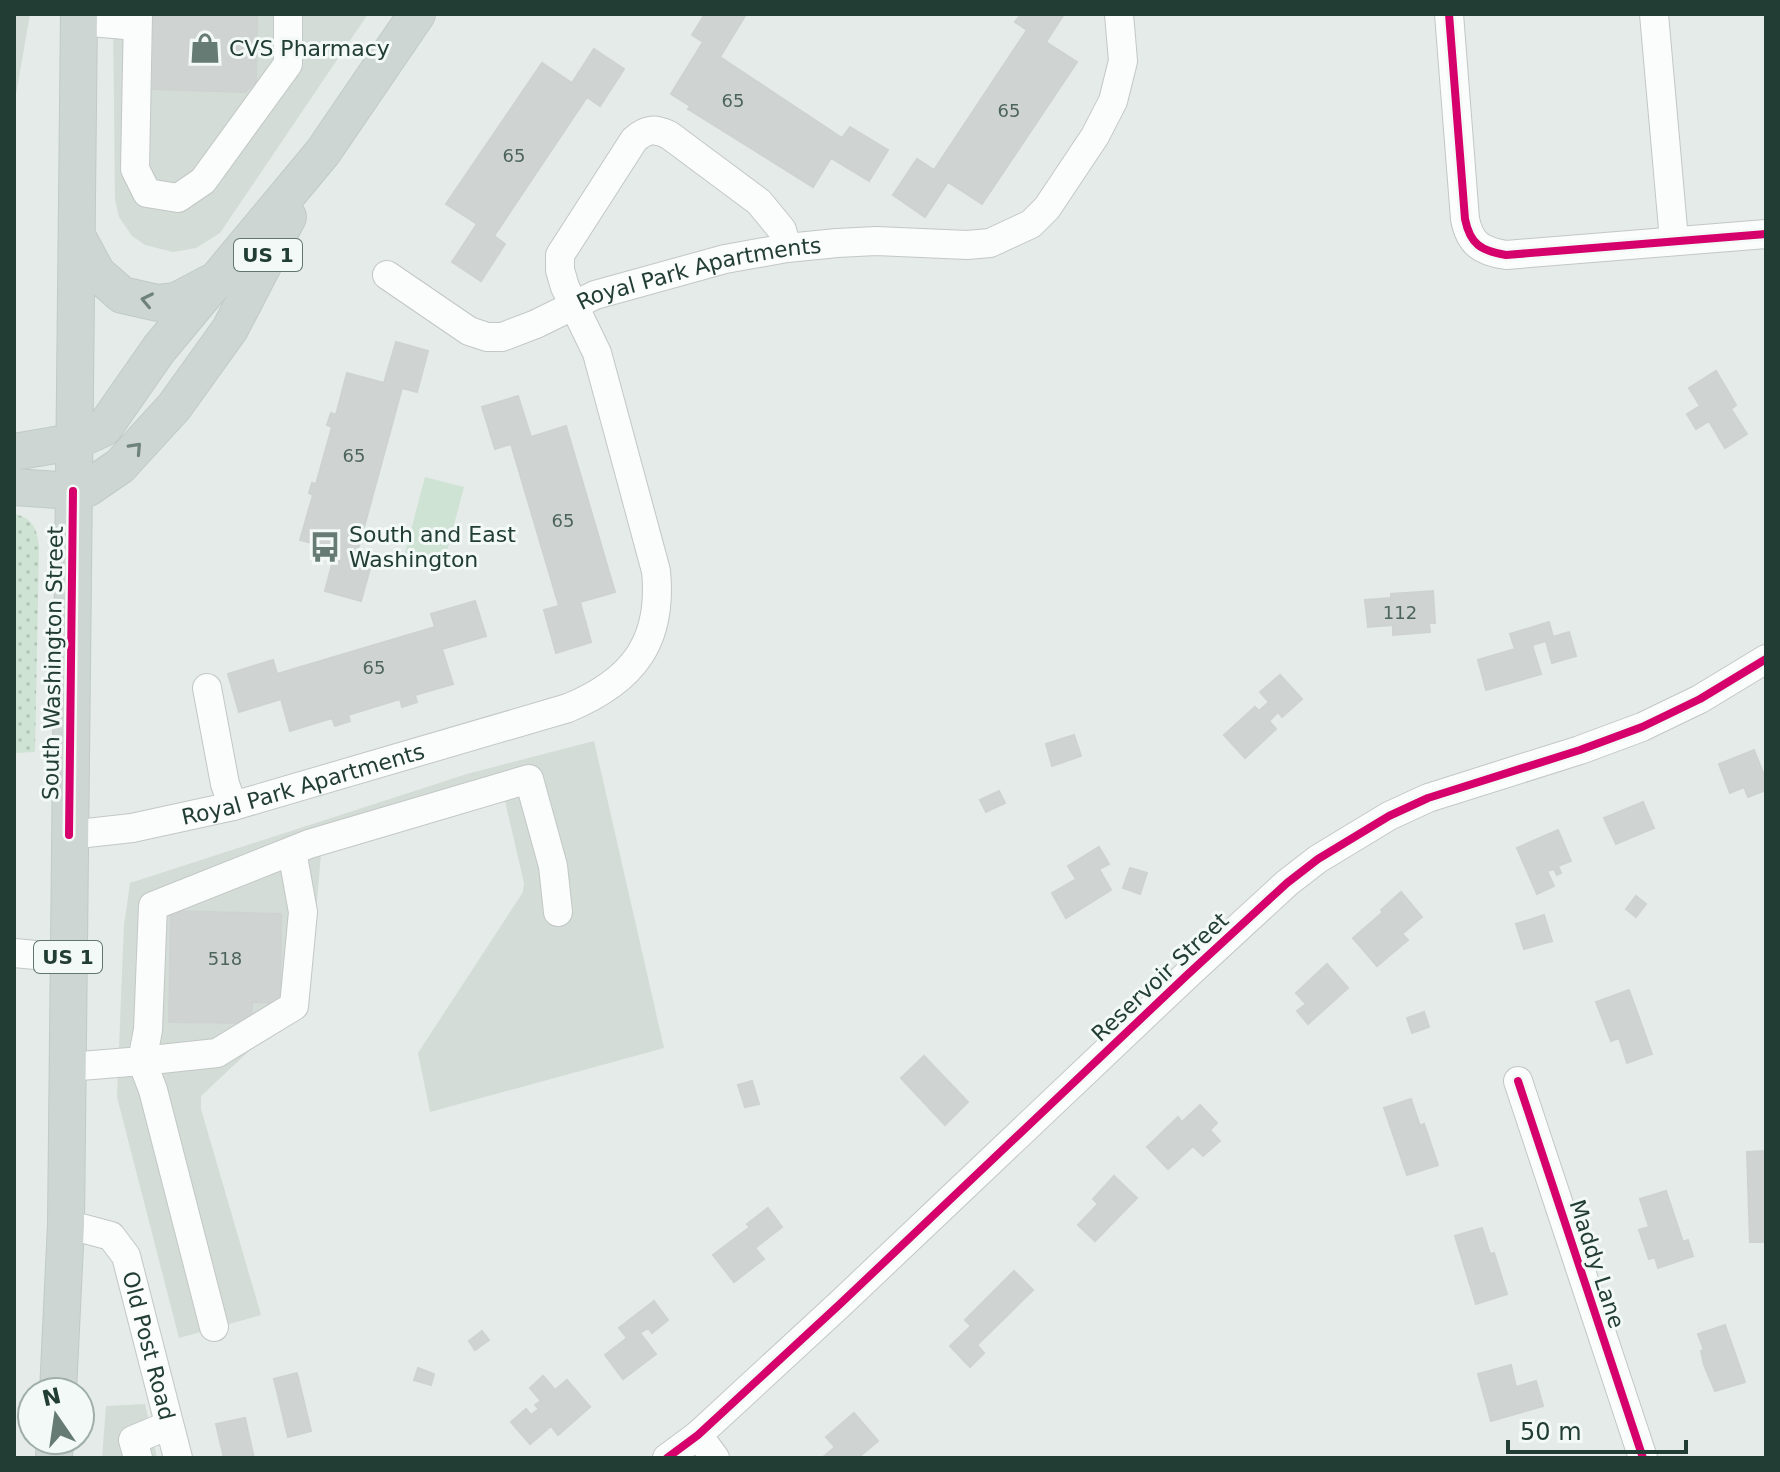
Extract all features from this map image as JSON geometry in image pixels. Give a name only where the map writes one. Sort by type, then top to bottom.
[{"type":"main road","name":"US 1","points":[[73,442],[104,428],[159,349],[323,152],[417,14]]},
{"type":"main road","name":"South Washington Street","points":[[59,1376],[66,1224],[79,18]]},
{"type":"main road","name":"US 1","points":[[73,491],[88,488],[120,466],[174,407],[230,329],[323,152]]},
{"type":"main road","points":[[76,233],[97,273],[122,295],[158,303],[176,301],[218,278]]},
{"type":"main road","points":[[14,452],[73,442]]},
{"type":"main road","points":[[14,487],[73,491]]},
{"type":"street","points":[[79,18],[138,20],[135,169],[147,193],[178,198],[203,181],[288,64],[288,14]]},
{"type":"street","name":"Royal Park Apartments","points":[[69,835],[132,828],[233,806],[568,708],[590,699],[611,685],[643,651],[652,633],[656,616],[656,571],[597,353],[574,305],[595,295],[680,271],[787,248],[876,241],[967,245],[990,243],[1031,224],[1047,208],[1095,136],[1113,101],[1123,61],[1119,14]]},
{"type":"street","points":[[1449,14],[1465,219],[1475,245],[1488,252],[1506,255],[1766,234]]},
{"type":"street","points":[[1654,14],[1674,240]]},
{"type":"street","points":[[387,275],[449,320],[487,337],[518,332],[574,305],[560,270],[564,245],[634,140],[644,131],[656,129],[669,135],[759,202],[782,230],[787,248]]},
{"type":"street","name":"Reservoir Street","points":[[667,1458],[698,1435],[1186,976],[1287,883],[1318,859],[1389,816],[1428,798],[1642,727],[1700,699],[1766,659]]},
{"type":"street","points":[[207,688],[225,784],[233,806]]},
{"type":"street","points":[[214,1327],[153,1090],[142,1061],[148,1030],[153,906],[292,851],[529,779],[553,866],[558,912]]},
{"type":"street","points":[[68,1067],[217,1053],[294,1006],[303,912],[292,851]]},
{"type":"street","points":[[14,953],[68,958]]},
{"type":"street","name":"Maddy Lane","points":[[1518,1081],[1643,1458]]},
{"type":"street","name":"Old Post Road","points":[[66,1224],[111,1236],[126,1256],[178,1458]]},
{"type":"street","points":[[138,1458],[133,1440],[169,1425]]},
{"type":"street","points":[[698,1435],[715,1458]]},
{"type":"shaded area","points":[[14,14],[30,14],[14,106]]},
{"type":"shaded area","points":[[113,14],[368,14],[220,233],[196,248],[173,252],[145,245],[132,236],[119,217],[115,199]]},
{"type":"shaded area","points":[[594,741],[664,1048],[430,1112],[418,1053],[523,892],[524,883],[504,797],[321,854],[309,995],[201,1096],[201,1109],[261,1315],[179,1338],[117,1097],[124,925],[130,883],[467,774]]},
{"type":"shaded area","points":[[145,1404],[157,1458],[102,1458],[106,1406]]},
{"type":"green space","points":[[425,477],[464,487],[442,570],[403,560]]},
{"type":"green space","points":[[14,514],[26,518],[33,525],[39,547],[35,752],[14,753]]},
{"type":"building","name":"CVS Pharmacy","points":[[154,14],[257,14],[256,82],[245,92],[153,89]]},
{"type":"building","points":[[705,14],[745,16],[720,57],[842,138],[850,127],[888,150],[869,181],[831,158],[813,187],[688,109],[690,106],[671,94],[703,42],[692,35]]},
{"type":"building","points":[[1021,14],[1064,14],[1046,42],[1077,62],[982,204],[948,182],[925,217],[893,195],[917,159],[934,170],[1027,30],[1015,22]]},
{"type":"building","points":[[594,49],[624,69],[600,106],[587,97],[494,236],[505,244],[481,281],[452,262],[477,224],[446,204],[542,63],[572,83]]},
{"type":"building","points":[[396,342],[428,351],[417,392],[402,388],[357,553],[373,558],[361,601],[325,591],[336,549],[300,540],[313,495],[309,493],[312,483],[316,484],[332,427],[327,425],[331,413],[336,415],[347,373],[384,383]]},
{"type":"building","points":[[1716,371],[1736,405],[1731,409],[1747,434],[1725,448],[1709,421],[1696,429],[1687,414],[1700,406],[1689,388]]},
{"type":"building","points":[[518,396],[531,437],[566,426],[615,592],[580,602],[591,642],[556,653],[544,610],[559,606],[511,444],[495,449],[482,407]]},
{"type":"building","points":[[1433,591],[1435,623],[1429,623],[1430,632],[1393,635],[1393,625],[1368,627],[1365,600],[1391,598],[1391,594]]},
{"type":"building","points":[[475,601],[486,636],[442,649],[453,684],[415,695],[417,702],[402,707],[400,699],[348,715],[350,721],[335,726],[332,718],[290,731],[281,699],[239,712],[228,674],[273,660],[277,674],[435,627],[431,614]]},
{"type":"building","points":[[1549,622],[1553,637],[1569,632],[1576,656],[1552,663],[1546,641],[1532,645],[1541,674],[1486,690],[1478,660],[1515,649],[1510,634]]},
{"type":"building","points":[[1280,675],[1302,699],[1282,717],[1278,712],[1269,721],[1276,729],[1245,758],[1224,735],[1255,707],[1259,711],[1269,702],[1260,692]]},
{"type":"building","points":[[1074,735],[1081,756],[1052,766],[1046,744]]},
{"type":"building","points":[[1754,750],[1766,780],[1766,790],[1748,797],[1744,787],[1730,793],[1719,764]]},
{"type":"building","points":[[999,791],[1005,803],[986,812],[980,800]]},
{"type":"building","points":[[1643,802],[1654,828],[1616,844],[1604,818]]},
{"type":"building","points":[[1558,830],[1571,861],[1558,866],[1561,873],[1557,875],[1554,869],[1547,871],[1554,886],[1537,894],[1517,848]]},
{"type":"building","points":[[1099,847],[1109,864],[1099,869],[1111,890],[1066,918],[1052,893],[1076,879],[1068,866]]},
{"type":"building","points":[[1130,868],[1147,873],[1140,894],[1123,888]]},
{"type":"building","points":[[1401,892],[1422,917],[1402,934],[1408,940],[1377,966],[1353,938]]},
{"type":"building","points":[[1636,896],[1646,904],[1636,917],[1626,909]]},
{"type":"building","points":[[171,911],[281,914],[280,1003],[252,1002],[251,1023],[169,1022]]},
{"type":"building","points":[[1544,915],[1552,941],[1524,949],[1516,924]]},
{"type":"building","points":[[1327,964],[1348,988],[1308,1024],[1297,1011],[1306,1004],[1296,993]]},
{"type":"building","points":[[1629,990],[1652,1054],[1627,1063],[1619,1038],[1611,1041],[1596,1002]]},
{"type":"building","points":[[1424,1012],[1429,1027],[1412,1033],[1407,1018]]},
{"type":"building","points":[[924,1056],[968,1102],[945,1125],[901,1078]]},
{"type":"building","points":[[752,1081],[759,1104],[745,1107],[738,1085]]},
{"type":"building","points":[[1411,1099],[1420,1126],[1424,1124],[1438,1165],[1407,1175],[1384,1108]]},
{"type":"building","points":[[1200,1105],[1217,1123],[1210,1130],[1220,1141],[1203,1156],[1193,1146],[1168,1169],[1147,1147],[1178,1117],[1182,1122]]},
{"type":"building","points":[[1766,1151],[1766,1242],[1750,1242],[1747,1152]]},
{"type":"building","points":[[1114,1176],[1137,1198],[1095,1241],[1078,1225],[1098,1204],[1093,1199]]},
{"type":"building","points":[[1666,1191],[1683,1242],[1688,1240],[1693,1256],[1658,1268],[1655,1257],[1649,1259],[1639,1230],[1649,1227],[1640,1199]]},
{"type":"building","points":[[768,1208],[782,1227],[755,1248],[764,1259],[734,1282],[713,1255],[750,1227],[747,1224]]},
{"type":"building","points":[[1482,1228],[1507,1294],[1476,1304],[1455,1236]]},
{"type":"building","points":[[1014,1271],[1033,1290],[977,1345],[984,1353],[970,1367],[950,1346],[971,1326],[965,1320]]},
{"type":"building","points":[[654,1301],[668,1320],[652,1333],[648,1328],[640,1333],[656,1354],[623,1379],[605,1355],[627,1338],[619,1328]]},
{"type":"building","points":[[1725,1325],[1745,1382],[1715,1391],[1704,1365],[1701,1351],[1704,1350],[1698,1334]]},
{"type":"building","points":[[482,1331],[489,1340],[475,1350],[469,1341]]},
{"type":"building","points":[[1511,1365],[1516,1387],[1536,1381],[1543,1406],[1491,1421],[1478,1374]]},
{"type":"building","points":[[418,1368],[434,1374],[431,1385],[414,1380]]},
{"type":"building","points":[[297,1373],[311,1431],[288,1437],[274,1379]]},
{"type":"building","points":[[543,1376],[555,1390],[567,1380],[590,1407],[558,1435],[551,1426],[530,1444],[511,1422],[526,1409],[531,1415],[539,1409],[535,1405],[541,1401],[530,1388]]},
{"type":"building","points":[[854,1413],[878,1441],[858,1458],[822,1458],[835,1447],[826,1437]]},
{"type":"building","points":[[245,1418],[254,1458],[224,1458],[216,1424]]},
{"type":"cycle path","points":[[1449,14],[1465,219],[1470,235],[1478,245],[1506,255],[1766,234]]},
{"type":"cycle path","points":[[69,835],[73,491]]},
{"type":"cycle path","points":[[667,1458],[698,1435],[1186,976],[1287,883],[1318,859],[1389,816],[1428,798],[1642,727],[1700,699],[1766,659]]},
{"type":"cycle path","points":[[1518,1081],[1643,1458]]},
{"type":"place","name":"CVS Pharmacy","points":[[205,48]]},
{"type":"place","name":"South and East Washington","points":[[325,547]]}]
